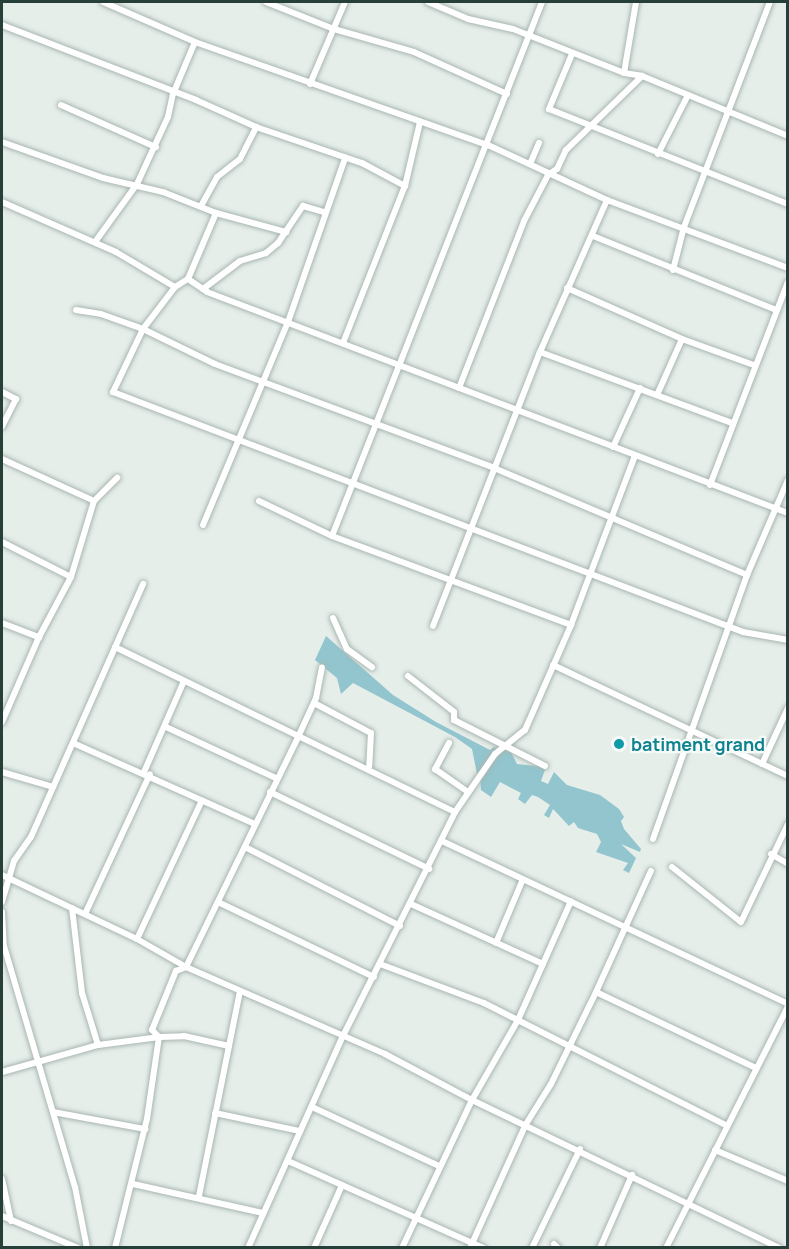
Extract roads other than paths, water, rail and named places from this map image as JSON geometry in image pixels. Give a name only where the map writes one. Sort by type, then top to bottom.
[{"type":"street","points":[[105,2],[195,42],[488,145],[548,175],[607,200],[684,227],[788,268]]},
{"type":"street","points":[[266,2],[334,29],[414,52],[507,94]]},
{"type":"street","points":[[310,84],[345,2]]},
{"type":"street","points":[[428,2],[468,19],[531,37],[624,73],[642,76],[788,136]]},
{"type":"street","points":[[624,73],[635,23],[636,2]]},
{"type":"street","points":[[673,270],[684,227],[704,171],[770,2]]},
{"type":"street","points":[[333,536],[531,37],[540,3]]},
{"type":"street","points":[[2,25],[173,94],[196,99],[256,127],[345,158],[405,186]]},
{"type":"street","points":[[95,242],[137,184],[156,147],[173,94],[195,42]]},
{"type":"street","points":[[572,54],[549,109],[590,128],[788,204]]},
{"type":"street","points":[[459,388],[524,221],[548,175],[557,169],[566,150],[642,76]]},
{"type":"street","points":[[658,154],[688,95]]},
{"type":"street","points":[[61,105],[156,147]]},
{"type":"street","points":[[343,343],[405,186],[420,122]]},
{"type":"street","points":[[201,206],[218,177],[240,159],[256,127]]},
{"type":"street","points":[[2,142],[103,178],[137,184],[216,213],[286,232]]},
{"type":"street","points":[[530,164],[539,143]]},
{"type":"street","points":[[203,525],[288,322],[324,212],[345,158]]},
{"type":"street","points":[[432,626],[540,352],[607,200]]},
{"type":"street","points":[[2,202],[95,242],[175,287]]},
{"type":"street","points":[[203,289],[240,261],[266,253],[286,232],[303,206],[324,212]]},
{"type":"street","points":[[216,213],[188,279],[175,287],[143,328],[113,392],[728,627],[788,640]]},
{"type":"street","points":[[593,236],[776,310]]},
{"type":"street","points":[[188,279],[203,289],[788,513]]},
{"type":"street","points":[[710,485],[754,365],[788,282]]},
{"type":"street","points":[[567,288],[682,339],[754,365]]},
{"type":"street","points":[[76,310],[101,314],[143,328],[215,364],[495,468],[612,516],[747,576]]},
{"type":"street","points":[[657,395],[682,339]]},
{"type":"street","points":[[540,352],[732,423]]},
{"type":"street","points":[[613,447],[640,388]]},
{"type":"street","points":[[2,392],[16,399],[2,427]]},
{"type":"street","points":[[248,1248],[343,1036],[429,869],[455,812],[485,766],[525,729],[571,625],[635,456]]},
{"type":"street","points":[[2,459],[94,501]]},
{"type":"street","points":[[2,722],[39,637],[71,577],[94,501],[117,478]]},
{"type":"street","points":[[653,839],[747,576],[788,480]]},
{"type":"street","points":[[259,501],[333,536],[571,625]]},
{"type":"street","points":[[2,542],[71,577]]},
{"type":"street","points":[[2,902],[9,879],[73,743],[143,584]]},
{"type":"street","points":[[333,618],[347,649],[372,667]]},
{"type":"street","points":[[2,623],[39,637]]},
{"type":"street","points":[[115,647],[455,812]]},
{"type":"street","points":[[553,665],[691,728],[788,776]]},
{"type":"street","points":[[159,1036],[152,1030],[164,997],[176,970],[186,967],[276,778],[299,735],[314,703],[322,668]]},
{"type":"street","points":[[408,676],[454,712],[454,720],[507,744],[544,766]]},
{"type":"street","points":[[85,914],[147,773],[184,681]]},
{"type":"street","points":[[314,703],[371,733],[369,765]]},
{"type":"street","points":[[762,764],[788,708]]},
{"type":"street","points":[[166,727],[276,778]]},
{"type":"street","points":[[73,743],[147,773],[255,824]]},
{"type":"street","points":[[449,743],[435,770],[468,792]]},
{"type":"street","points":[[2,772],[53,787]]},
{"type":"street","points":[[270,792],[429,869]]},
{"type":"street","points":[[137,939],[202,800]]},
{"type":"street","points":[[672,867],[741,922],[771,854],[788,824]]},
{"type":"street","points":[[442,841],[788,1005],[687,1202],[666,1248]]},
{"type":"street","points":[[245,847],[400,926]]},
{"type":"street","points":[[771,854],[788,864]]},
{"type":"street","points":[[471,1245],[526,1124],[570,1046],[596,992],[651,871]]},
{"type":"street","points":[[2,875],[137,939],[186,967],[343,1036],[471,1100],[580,1149],[779,1248]]},
{"type":"street","points":[[496,943],[524,879]]},
{"type":"street","points":[[218,902],[374,977]]},
{"type":"street","points":[[402,1248],[471,1100],[518,1020],[571,902]]},
{"type":"street","points":[[411,904],[543,964]]},
{"type":"street","points":[[72,908],[82,993],[98,1045]]},
{"type":"street","points":[[2,912],[4,946],[53,1113],[87,1248]]},
{"type":"street","points":[[380,964],[518,1020],[727,1126]]},
{"type":"street","points":[[199,1196],[240,992]]},
{"type":"street","points":[[596,992],[756,1068]]},
{"type":"street","points":[[116,1248],[145,1129],[159,1036]]},
{"type":"street","points":[[2,1072],[98,1045],[159,1036],[184,1036],[229,1046]]},
{"type":"street","points":[[312,1107],[439,1166]]},
{"type":"street","points":[[53,1113],[145,1129]]},
{"type":"street","points":[[215,1113],[300,1131]]},
{"type":"street","points":[[532,1248],[580,1149]]},
{"type":"street","points":[[715,1150],[788,1181]]},
{"type":"street","points":[[288,1161],[471,1245],[483,1248]]},
{"type":"street","points":[[600,1248],[632,1175]]},
{"type":"street","points":[[2,1179],[11,1221]]},
{"type":"street","points":[[133,1184],[199,1196],[263,1213]]},
{"type":"street","points":[[314,1248],[342,1185]]},
{"type":"street","points":[[2,1216],[78,1248]]},
{"type":"street","points":[[756,1248],[760,1239]]},
{"type":"water","points":[[326,636],[393,695],[436,722],[490,750],[494,747],[498,750],[477,774],[472,749],[455,737],[353,683],[341,694],[337,678],[315,660]]},
{"type":"water","points":[[504,749],[510,750],[517,764],[546,767],[541,781],[548,784],[554,772],[567,785],[600,795],[619,809],[624,817],[621,821],[624,829],[641,849],[640,852],[621,844],[636,858],[629,873],[623,870],[628,863],[596,852],[601,842],[597,834],[578,828],[574,822],[569,826],[553,809],[549,818],[544,815],[550,805],[538,797],[532,795],[525,804],[518,799],[521,793],[500,782],[491,797],[481,790],[480,777]]},
{"type":"place","name":"batiment grand","points":[[619,744]]}]
